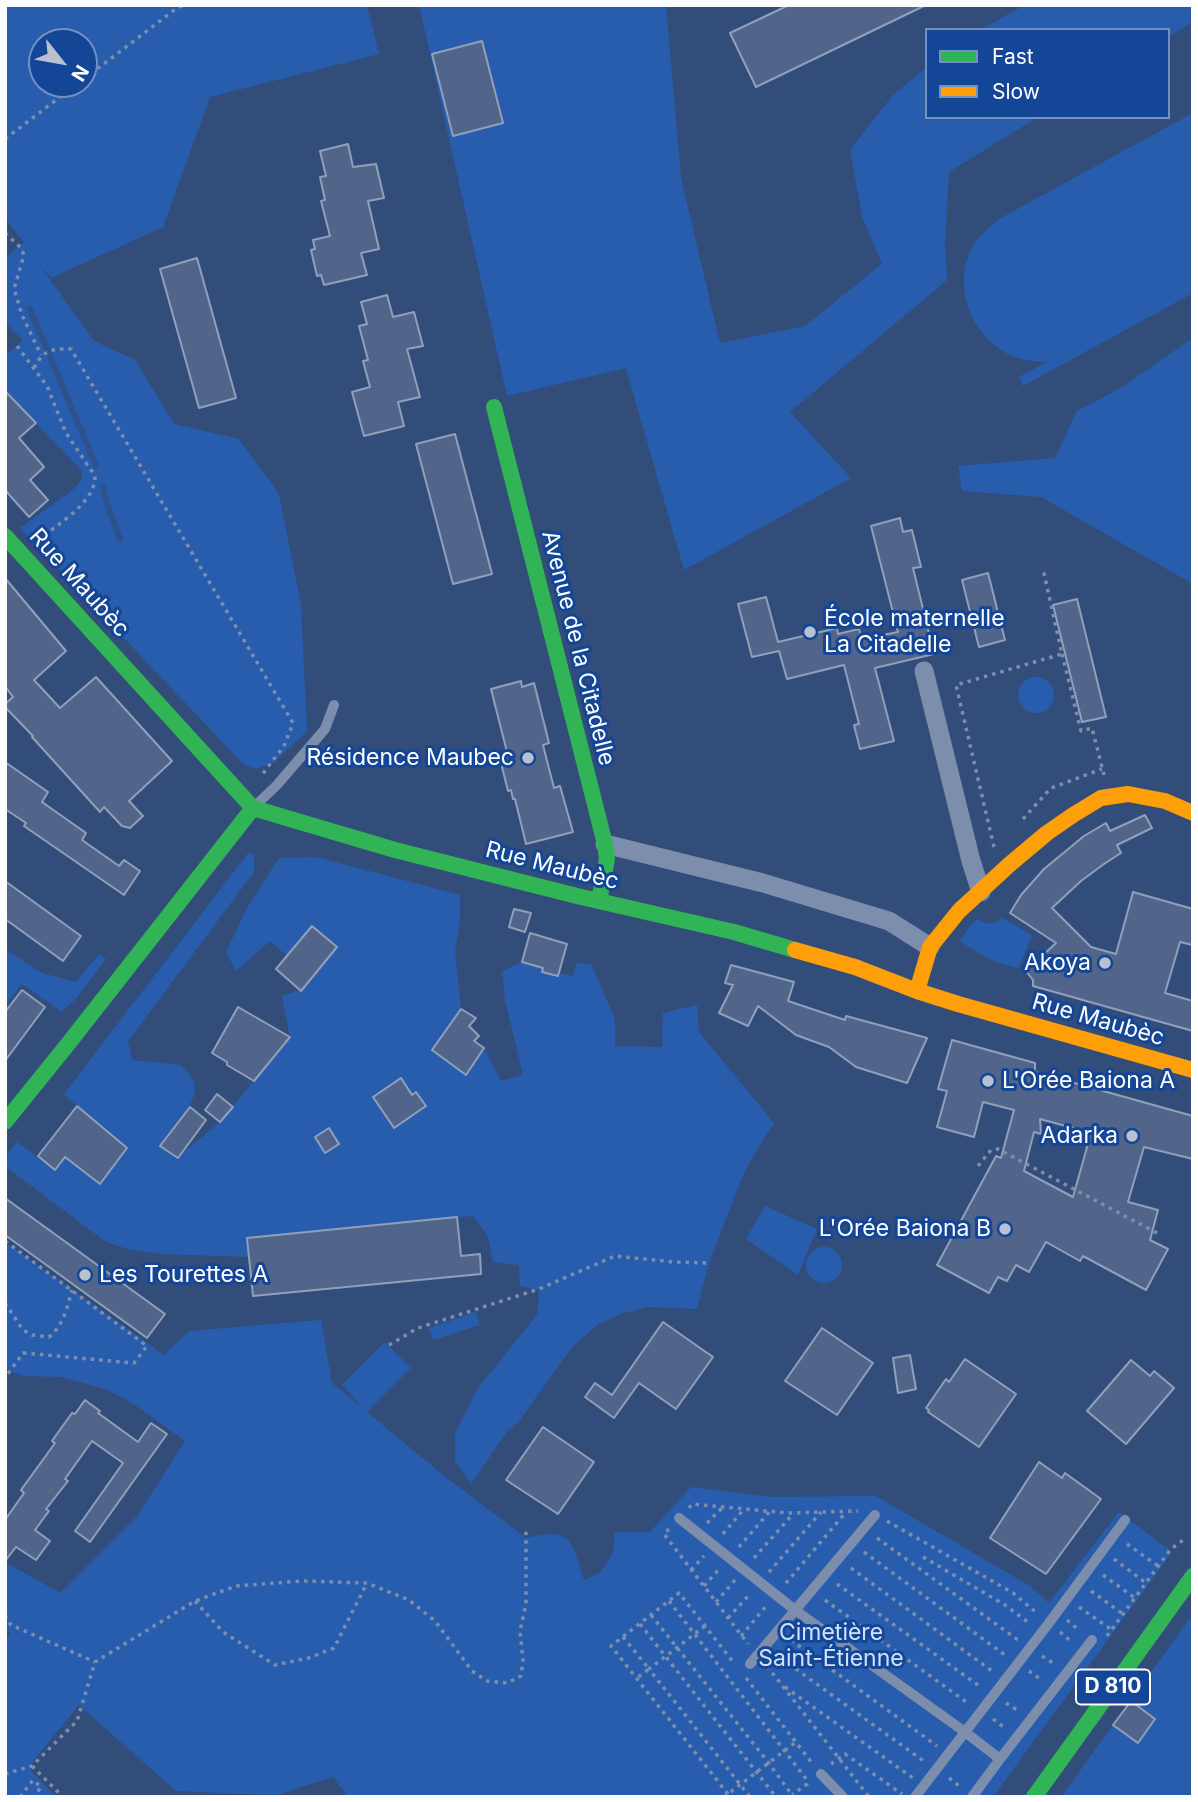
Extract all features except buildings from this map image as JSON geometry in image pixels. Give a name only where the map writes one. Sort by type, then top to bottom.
[{"type":"main road","name":"Avenue de la Citadelle","points":[[494,407],[605,844],[607,859],[599,901]]},
{"type":"main road","name":"Rue Maubèc","points":[[5,536],[253,808],[395,850],[734,932],[855,967],[917,991],[1193,1070]]},
{"type":"main road","points":[[917,991],[930,947],[960,911],[1047,833],[1101,798],[1128,794],[1165,801],[1193,813]]},
{"type":"main road","points":[[5,1122],[253,808]]},
{"type":"main road","name":"D 810","points":[[1034,1797],[1193,1576]]},
{"type":"street","points":[[924,671],[981,892]]},
{"type":"street","points":[[605,844],[763,883],[889,921],[930,947]]},
{"type":"lane","points":[[253,808],[277,785],[325,729],[334,705]]},
{"type":"lane","points":[[750,1664],[875,1515]]},
{"type":"lane","points":[[679,1518],[795,1610],[1000,1759]]},
{"type":"lane","points":[[915,1797],[1042,1633],[1125,1520]]},
{"type":"lane","points":[[973,1796],[1092,1640]]},
{"type":"lane","points":[[821,1774],[843,1797]]},
{"type":"path","points":[[98,68],[184,5]]},
{"type":"path","points":[[5,139],[59,98]]},
{"type":"path","points":[[5,233],[22,248],[24,255],[14,289],[22,315],[41,355]]},
{"type":"path","points":[[17,345],[47,386],[66,433],[94,476],[95,483],[81,507],[32,545]]},
{"type":"path","points":[[34,368],[41,355],[54,349],[71,349],[293,723],[284,746],[261,776]]},
{"type":"path","points":[[1043,569],[1081,731],[1092,728],[1109,797]]},
{"type":"path","points":[[996,852],[956,685],[1062,654]]},
{"type":"path","points":[[978,1166],[990,1150],[998,1149],[1157,1233]]},
{"type":"path","points":[[6,1242],[147,1346],[134,1363],[23,1353],[7,1375]]},
{"type":"path","points":[[389,1345],[418,1328],[539,1289],[615,1256],[709,1263]]},
{"type":"path","points":[[5,1303],[23,1330],[32,1335],[49,1337],[62,1321],[72,1290]]},
{"type":"path","points":[[679,1518],[692,1504],[788,1513],[867,1511],[1013,1593],[1083,1652]]},
{"type":"path","points":[[728,1618],[821,1512]]},
{"type":"path","points":[[741,1636],[847,1512]]},
{"type":"path","points":[[5,1774],[32,1766],[77,1721],[95,1662],[195,1601],[236,1586],[301,1581],[367,1583],[408,1600],[435,1621],[472,1671],[487,1681],[507,1683],[521,1676],[523,1660],[520,1631],[526,1604],[526,1527]]},
{"type":"path","points":[[864,1528],[1067,1673]]},
{"type":"path","points":[[1115,1534],[1158,1566]]},
{"type":"path","points":[[1057,1612],[1100,1645],[1170,1550],[1183,1540]]},
{"type":"path","points":[[852,1543],[1055,1689]]},
{"type":"path","points":[[1102,1550],[1146,1583]]},
{"type":"path","points":[[923,1557],[1005,1605],[1042,1633]]},
{"type":"path","points":[[838,1559],[1006,1679]]},
{"type":"path","points":[[1091,1566],[1135,1598]]},
{"type":"path","points":[[824,1575],[987,1692],[1031,1720]]},
{"type":"path","points":[[195,1601],[223,1632],[275,1665],[309,1658],[334,1648],[367,1583]]},
{"type":"path","points":[[1079,1583],[1124,1614]]},
{"type":"path","points":[[811,1590],[1018,1738]]},
{"type":"path","points":[[796,1742],[726,1795],[611,1646],[679,1593],[705,1626],[796,1742],[821,1774],[838,1757],[845,1754],[906,1797]]},
{"type":"path","points":[[1067,1599],[1111,1630]]},
{"type":"path","points":[[651,1615],[792,1796],[807,1784],[807,1780],[669,1601]]},
{"type":"path","points":[[5,1615],[11,1625],[95,1662]]},
{"type":"path","points":[[640,1624],[776,1797]]},
{"type":"path","points":[[637,1678],[705,1626]]},
{"type":"path","points":[[778,1630],[948,1754]]},
{"type":"path","points":[[623,1637],[750,1797]]},
{"type":"path","points":[[765,1647],[973,1796]]},
{"type":"path","points":[[779,1682],[924,1785]]},
{"type":"path","points":[[32,1766],[63,1797]]},
{"type":"path","points":[[22,1796],[27,1788],[33,1780],[41,1787],[35,1796],[27,1788]]},
{"type":"green space","points":[[5,5],[367,5],[379,54],[210,97],[163,227],[51,278],[36,260],[94,341],[135,360],[174,424],[239,439],[279,494],[301,605],[307,731],[273,763],[256,769],[244,765],[20,528],[74,489],[82,478],[82,471],[5,391],[5,350],[9,353],[23,340],[5,322],[5,258],[24,243],[5,218]]},
{"type":"green space","points":[[419,5],[666,5],[681,178],[720,343],[805,326],[882,264],[862,216],[850,150],[893,95],[925,69],[925,119],[1035,119],[949,172],[945,243],[947,280],[790,412],[851,478],[684,570],[626,368],[507,396]]},
{"type":"green space","points":[[1024,5],[1193,5],[1193,22],[1170,36],[1170,28],[984,28]]},
{"type":"green space","points":[[1193,113],[1193,293],[1023,386],[1019,377],[1047,362],[1015,357],[1001,350],[978,328],[966,299],[964,283],[965,268],[972,247],[999,219]]},
{"type":"green space","points":[[1193,338],[1193,584],[1041,497],[962,491],[958,466],[1055,458],[1077,411],[1119,389]]},
{"type":"green space","points":[[1036,677],[1048,683],[1054,695],[1048,707],[1036,713],[1024,707],[1018,695],[1024,683]]},
{"type":"green space","points":[[249,852],[254,856],[254,872],[128,1041],[132,1060],[181,1065],[192,1078],[195,1086],[190,1104],[160,1146],[177,1158],[220,1122],[290,1037],[282,996],[301,990],[337,948],[312,926],[287,956],[270,941],[236,971],[226,952],[248,906],[279,858],[316,857],[460,895],[460,920],[455,951],[461,1009],[432,1050],[466,1074],[484,1048],[501,1081],[523,1075],[505,1000],[502,971],[522,962],[543,968],[542,972],[573,976],[577,963],[591,964],[615,1019],[615,1046],[662,1047],[663,1013],[697,1005],[699,1032],[774,1123],[741,1180],[709,1263],[697,1309],[646,1307],[600,1323],[572,1347],[471,1484],[455,1461],[455,1433],[478,1388],[537,1315],[539,1290],[520,1286],[519,1265],[493,1262],[488,1236],[473,1216],[248,1238],[250,1257],[160,1254],[131,1250],[106,1242],[5,1166],[5,1156],[17,1142],[55,1170],[65,1157],[100,1183],[127,1148],[64,1094]]},
{"type":"green space","points":[[1002,918],[1032,935],[1019,968],[988,958],[960,941],[977,919],[990,924]]},
{"type":"green space","points":[[5,949],[42,973],[76,982],[99,954],[106,959],[74,1001],[61,1011],[22,984],[5,1006]]},
{"type":"green space","points":[[765,1206],[817,1229],[798,1275],[746,1239]]},
{"type":"green space","name":"Cimetière Saint-Étienne","points":[[5,1242],[164,1355],[189,1331],[321,1320],[332,1383],[364,1409],[342,1385],[385,1342],[411,1368],[367,1412],[443,1475],[526,1538],[553,1534],[568,1540],[584,1580],[600,1573],[613,1553],[615,1532],[650,1532],[691,1487],[771,1497],[876,1496],[1030,1586],[1049,1603],[1119,1512],[1172,1552],[993,1797],[348,1797],[333,1777],[276,1795],[176,1791],[79,1705],[29,1766],[56,1797],[5,1797],[5,1640],[11,1633],[5,1629],[5,1562],[60,1593],[138,1515],[185,1441],[132,1403],[105,1389],[61,1377],[23,1376],[5,1369]]},
{"type":"green space","points":[[824,1247],[837,1252],[842,1265],[837,1278],[824,1283],[811,1278],[806,1265],[811,1252]]},
{"type":"green space","points":[[476,1312],[480,1325],[433,1340],[429,1328]]},
{"type":"green space","points":[[1193,1614],[1193,1797],[1061,1797]]},
{"type":"waterway","points":[[30,309],[96,466]]},
{"type":"waterway","points":[[103,487],[120,539]]},
{"type":"traffic: fast","points":[[494,407],[605,844],[607,859],[599,901]]},
{"type":"traffic: fast","points":[[5,536],[253,808],[395,850],[734,932],[795,950]]},
{"type":"traffic: fast","points":[[5,1122],[253,808]]},
{"type":"traffic: fast","points":[[1034,1797],[1193,1576]]},
{"type":"traffic: slow","points":[[917,991],[930,947],[959,911],[1010,864],[1073,815],[1101,798],[1128,794],[1165,801],[1193,813]]},
{"type":"traffic: slow","points":[[795,950],[855,967],[958,1004],[1193,1070]]},
{"type":"place","name":"École maternelle La Citadelle","points":[[810,632]]},
{"type":"place","name":"Résidence Maubec","points":[[528,758]]},
{"type":"place","name":"Akoya","points":[[1105,963]]},
{"type":"place","name":"L'Orée Baiona A","points":[[988,1081]]},
{"type":"place","name":"Adarka","points":[[1132,1136]]},
{"type":"place","name":"L'Orée Baiona B","points":[[1005,1229]]},
{"type":"place","name":"Les Tourettes A","points":[[85,1275]]}]
